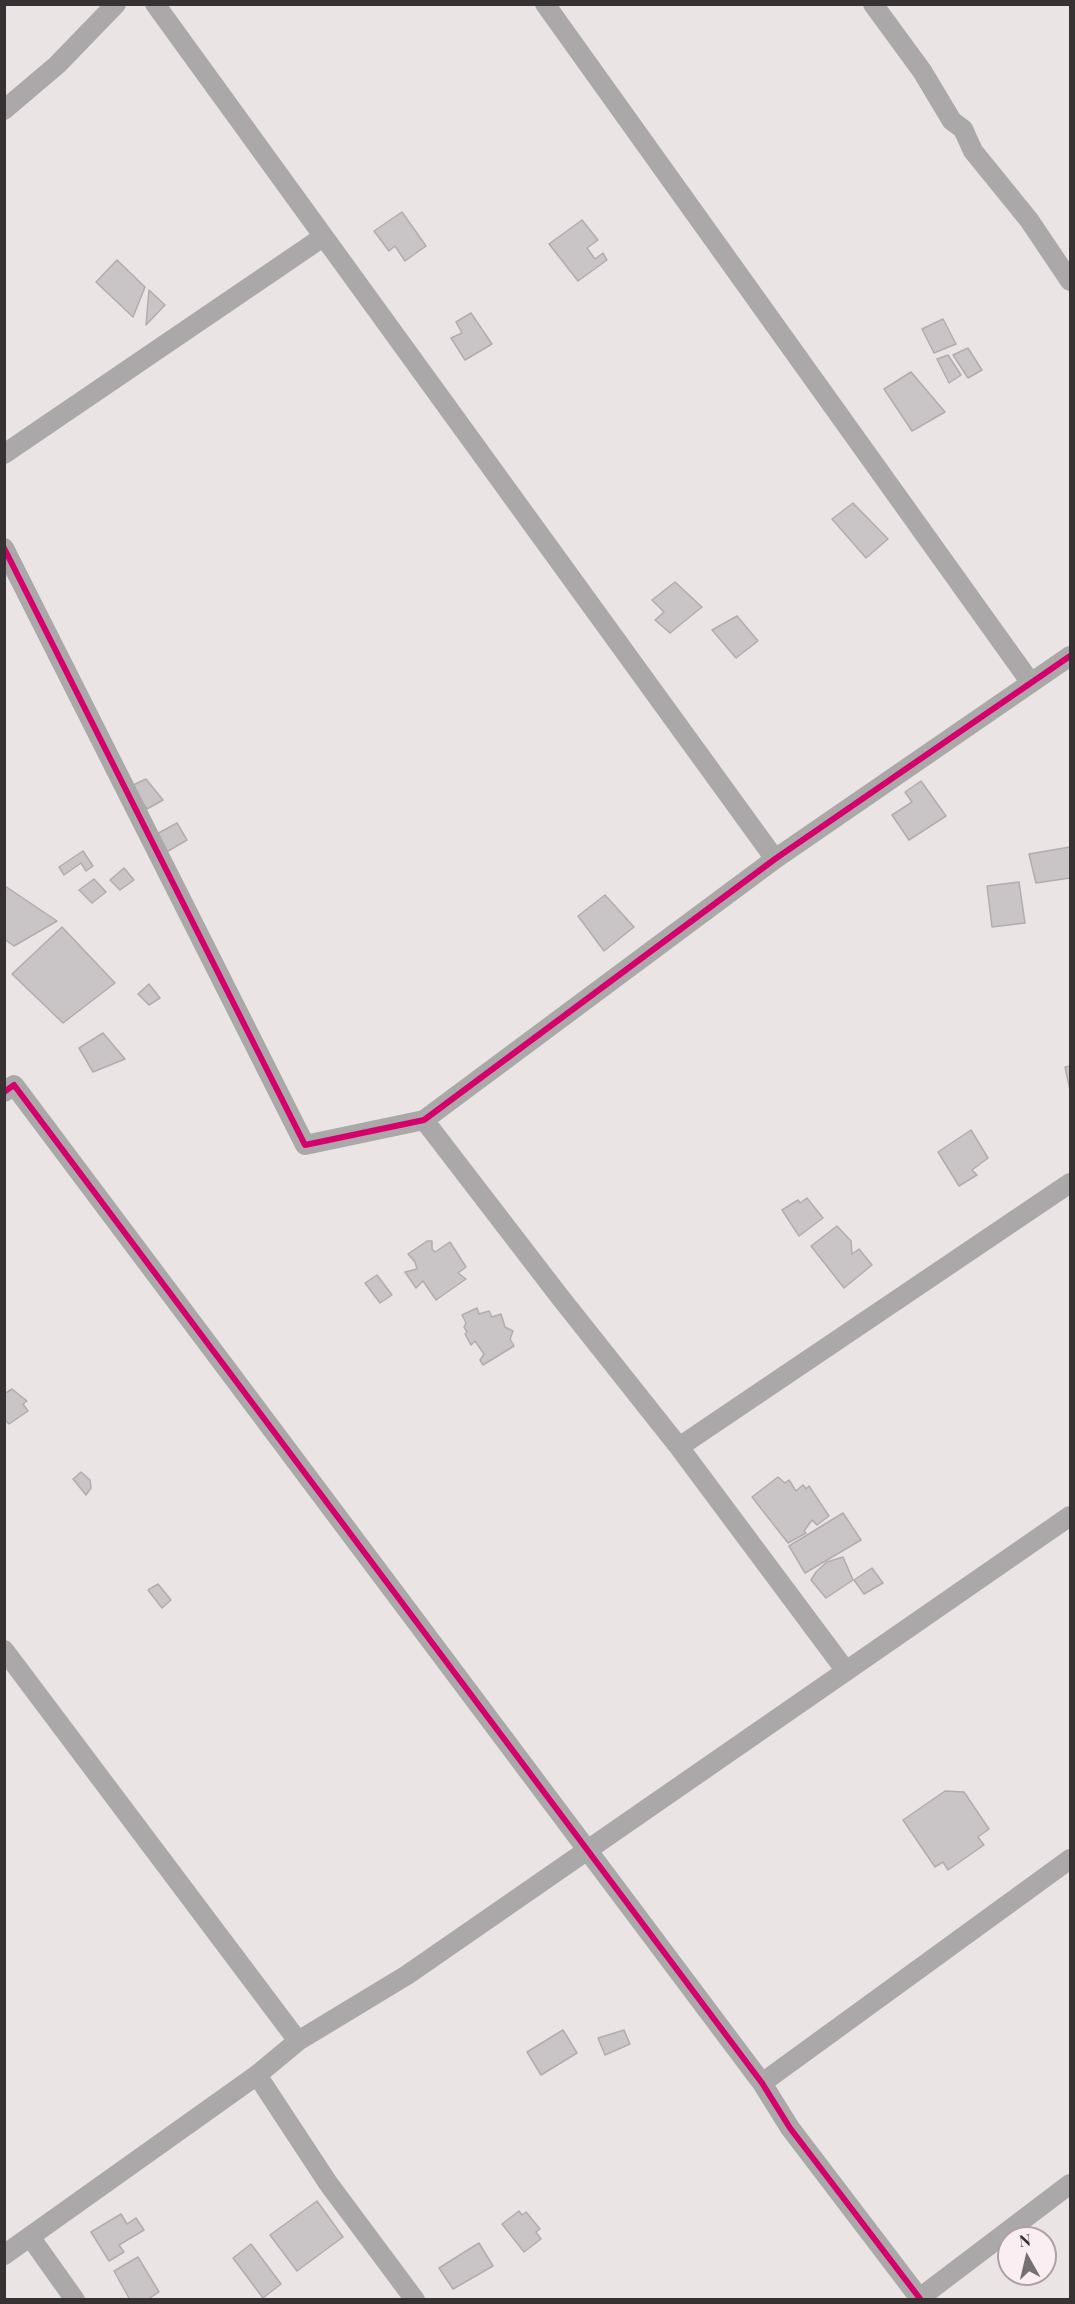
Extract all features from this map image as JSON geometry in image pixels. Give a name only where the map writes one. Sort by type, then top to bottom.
[{"type":"street","points":[[4,110],[57,65],[116,4]]},
{"type":"street","points":[[155,4],[776,859]]},
{"type":"street","points":[[545,4],[1031,683]]},
{"type":"street","points":[[873,4],[922,71],[952,121],[963,129],[973,151],[1029,220],[1071,281]]},
{"type":"street","points":[[4,454],[323,237]]},
{"type":"street","points":[[4,548],[305,1145],[424,1120],[776,859],[1071,656]]},
{"type":"street","points":[[8,1083],[588,1850],[762,2083],[790,2128],[919,2299],[1071,2184]]},
{"type":"street","points":[[424,1120],[679,1447],[846,1671]]},
{"type":"street","points":[[679,1447],[1071,1183]]},
{"type":"street","points":[[4,2255],[31,2238],[256,2075],[298,2041],[407,1975],[1071,1516]]},
{"type":"street","points":[[4,1650],[298,2041]]},
{"type":"street","points":[[762,2083],[1071,1859]]},
{"type":"street","points":[[256,2075],[328,2183],[415,2300]]},
{"type":"street","points":[[31,2238],[75,2300]]},
{"type":"building","points":[[402,212],[426,246],[405,261],[395,246],[389,251],[374,231]]},
{"type":"building","points":[[582,220],[598,240],[587,248],[595,259],[603,253],[607,260],[578,281],[549,244]]},
{"type":"building","points":[[117,260],[145,287],[133,317],[96,282]]},
{"type":"building","points":[[149,290],[165,305],[146,325]]},
{"type":"building","points":[[471,313],[492,344],[465,360],[451,338],[462,333],[456,322]]},
{"type":"building","points":[[943,319],[956,344],[934,353],[922,329]]},
{"type":"building","points":[[968,348],[982,370],[968,378],[953,355]]},
{"type":"building","points":[[948,355],[961,375],[949,383],[937,359]]},
{"type":"building","points":[[911,372],[945,412],[912,431],[884,389]]},
{"type":"building","points":[[853,503],[888,539],[866,558],[832,519]]},
{"type":"building","points":[[675,582],[702,607],[670,633],[655,620],[664,612],[652,600]]},
{"type":"building","points":[[737,616],[758,641],[736,658],[712,630]]},
{"type":"building","points":[[146,779],[163,800],[147,809],[131,786]]},
{"type":"building","points":[[921,781],[946,816],[909,840],[892,815],[912,802],[905,792]]},
{"type":"building","points":[[177,823],[187,840],[163,854],[153,836]]},
{"type":"building","points":[[1070,847],[1070,878],[1036,883],[1029,854]]},
{"type":"building","points":[[83,851],[93,866],[86,871],[81,863],[64,875],[59,867]]},
{"type":"building","points":[[124,868],[134,880],[120,890],[110,880]]},
{"type":"building","points":[[94,879],[106,892],[92,903],[79,890]]},
{"type":"building","points":[[1019,882],[1025,923],[992,927],[987,886]]},
{"type":"building","points":[[5,886],[57,921],[14,946],[4,939]]},
{"type":"building","points":[[605,895],[634,927],[604,951],[578,916]]},
{"type":"building","points":[[62,927],[115,983],[63,1023],[12,974]]},
{"type":"building","points":[[149,984],[160,998],[149,1005],[138,994]]},
{"type":"building","points":[[103,1033],[125,1059],[93,1072],[79,1048]]},
{"type":"building","points":[[1070,1066],[1070,1090],[1065,1067]]},
{"type":"building","points":[[971,1130],[988,1158],[972,1170],[977,1175],[959,1186],[938,1152]]},
{"type":"building","points":[[807,1198],[823,1218],[799,1236],[782,1210],[798,1200],[800,1203]]},
{"type":"building","points":[[837,1226],[851,1241],[852,1254],[859,1249],[872,1265],[844,1288],[811,1246]]},
{"type":"building","points":[[427,1241],[432,1241],[432,1249],[435,1252],[450,1242],[466,1267],[458,1273],[466,1279],[436,1300],[423,1281],[416,1288],[405,1272],[417,1269],[415,1262],[408,1254]]},
{"type":"building","points":[[377,1275],[392,1295],[380,1303],[365,1283]]},
{"type":"building","points":[[477,1308],[479,1314],[489,1311],[492,1317],[501,1314],[505,1327],[513,1331],[510,1339],[514,1346],[483,1365],[480,1360],[484,1354],[475,1341],[471,1345],[465,1334],[467,1332],[464,1327],[466,1323],[462,1315]]},
{"type":"building","points":[[12,1389],[27,1401],[23,1404],[28,1411],[9,1424],[4,1419],[4,1394]]},
{"type":"building","points":[[81,1472],[90,1480],[91,1488],[86,1495],[73,1479]]},
{"type":"building","points":[[778,1477],[785,1483],[789,1480],[796,1491],[803,1485],[806,1489],[809,1486],[829,1516],[817,1525],[812,1520],[804,1531],[806,1533],[788,1543],[752,1497]]},
{"type":"building","points":[[843,1513],[861,1540],[805,1573],[789,1546]]},
{"type":"building","points":[[843,1557],[853,1580],[826,1598],[811,1580],[827,1562]]},
{"type":"building","points":[[872,1568],[883,1583],[864,1594],[854,1580]]},
{"type":"building","points":[[158,1584],[171,1600],[162,1608],[148,1590]]},
{"type":"building","points":[[945,1791],[964,1792],[989,1829],[978,1837],[984,1845],[948,1870],[943,1862],[935,1867],[903,1820]]},
{"type":"building","points":[[563,2030],[577,2053],[541,2075],[527,2052]]},
{"type":"building","points":[[624,2030],[630,2044],[605,2055],[598,2038]]},
{"type":"building","points":[[317,2201],[343,2237],[297,2271],[270,2235]]},
{"type":"building","points":[[519,2211],[522,2215],[526,2212],[540,2229],[536,2232],[541,2239],[524,2252],[502,2224]]},
{"type":"building","points":[[121,2214],[127,2224],[136,2218],[144,2230],[119,2245],[124,2252],[109,2261],[91,2232]]},
{"type":"building","points":[[479,2243],[493,2266],[453,2289],[439,2268]]},
{"type":"building","points":[[251,2244],[281,2284],[263,2298],[233,2258]]},
{"type":"building","points":[[138,2257],[159,2292],[147,2300],[130,2300],[114,2271]]},
{"type":"cycle path","points":[[4,548],[305,1145],[424,1120],[775,859],[1070,656]]},
{"type":"cycle path","points":[[4,1092],[14,1085],[762,2083],[790,2128],[921,2300]]}]
